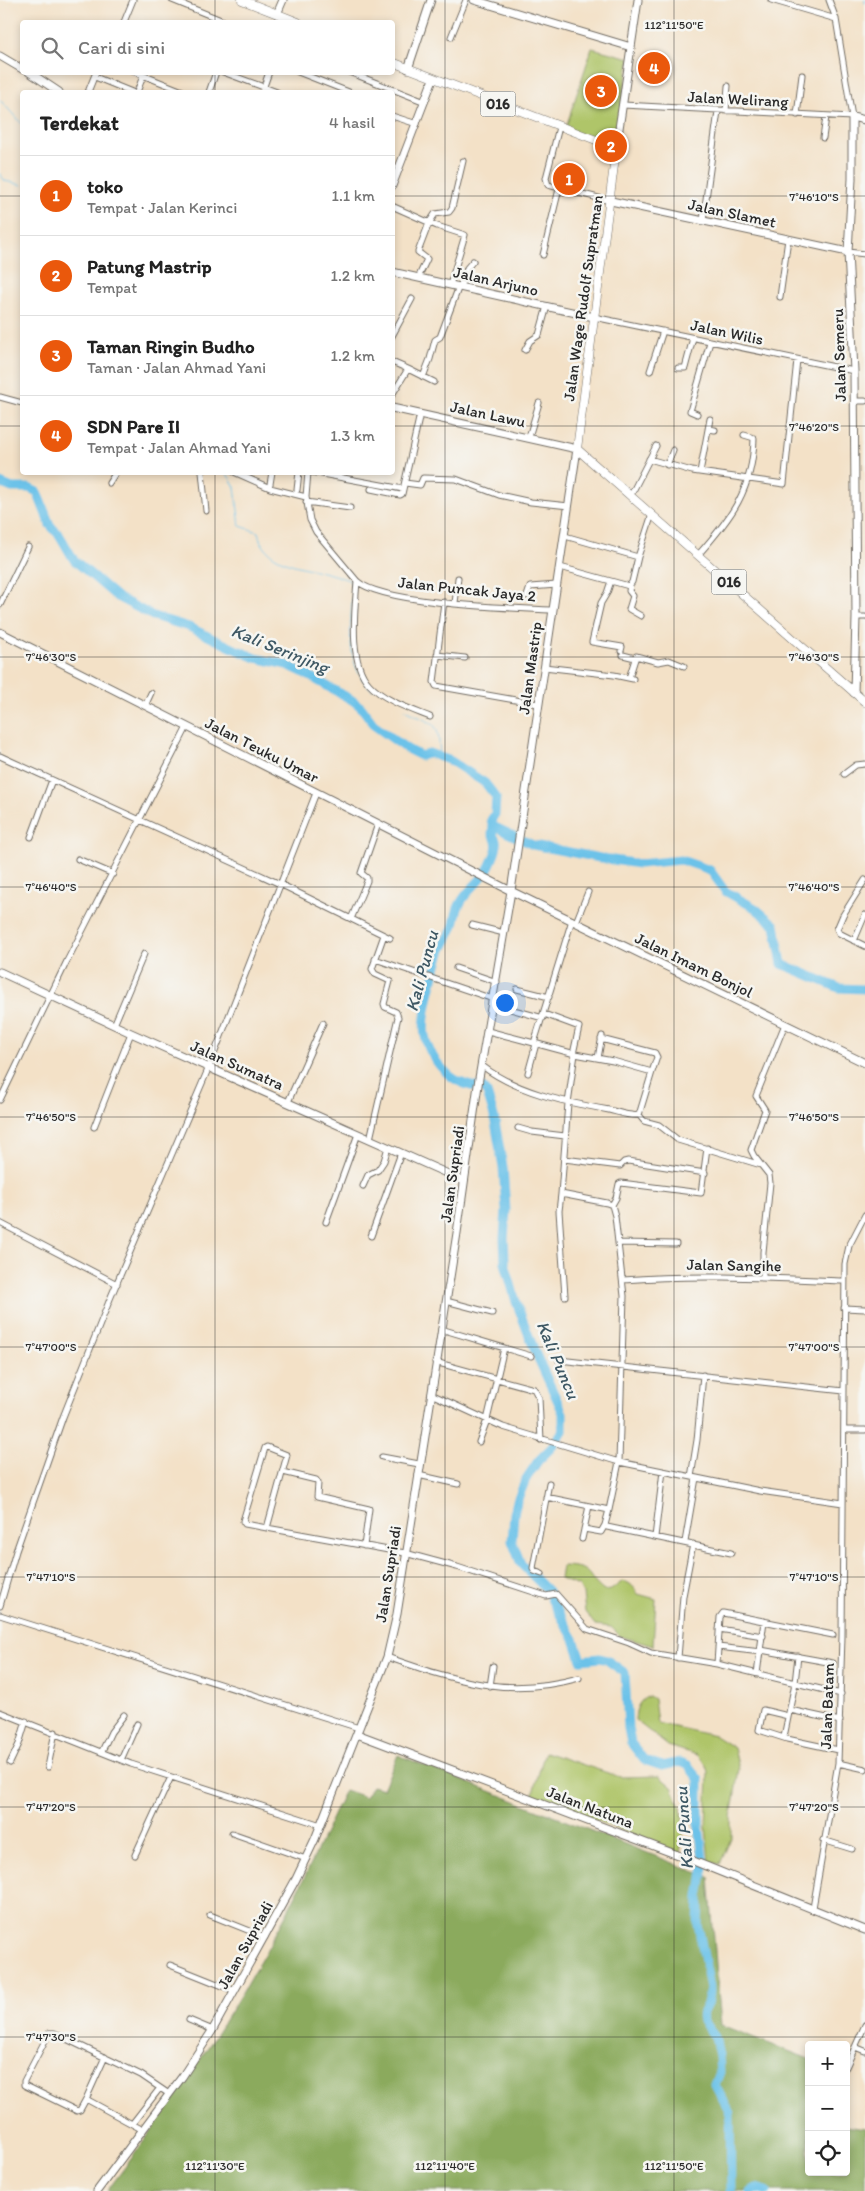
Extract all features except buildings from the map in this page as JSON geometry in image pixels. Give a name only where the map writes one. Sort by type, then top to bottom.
[{"type":"main road","points":[[242,0],[293,20]]},
{"type":"main road","points":[[278,14],[283,0]]},
{"type":"main road","points":[[408,69],[431,0]]},
{"type":"main road","points":[[474,0],[631,47]]},
{"type":"main road","points":[[616,146],[638,0]]},
{"type":"main road","points":[[0,56],[20,68]]},
{"type":"main road","name":"016","points":[[395,63],[604,143]]},
{"type":"main road","points":[[34,75],[56,90]]},
{"type":"main road","points":[[395,172],[417,124],[434,79]]},
{"type":"main road","points":[[852,117],[865,120]]},
{"type":"main road","name":"Jalan Semeru","points":[[852,117],[852,179],[848,252],[854,371],[856,617],[854,692]]},
{"type":"main road","name":"016","points":[[610,138],[616,146],[608,152],[604,148],[604,143],[610,138]]},
{"type":"main road","name":"Jalan Wage Rudolf Supratman","points":[[577,449],[611,201],[616,146]]},
{"type":"main road","name":"Jalan Slamet","points":[[611,201],[848,252]]},
{"type":"main road","name":"Jalan Arjuno","points":[[395,273],[594,317]]},
{"type":"main road","name":"Jalan Lawu","points":[[395,409],[577,449]]},
{"type":"main road","name":"016","points":[[580,430],[583,445],[592,462]]},
{"type":"main road","name":"016","points":[[577,449],[865,702]]},
{"type":"main road","name":"Jalan Mastrip","points":[[511,891],[577,449]]},
{"type":"main road","name":"Jalan Teuku Umar","points":[[0,632],[511,891]]},
{"type":"main road","name":"Jalan Imam Bonjol","points":[[511,891],[865,1063]]},
{"type":"main road","name":"Jalan Supriadi","points":[[97,2191],[169,2094],[213,2030],[265,1936],[306,1859],[321,1825],[387,1657],[396,1614],[481,1065],[511,891]]},
{"type":"main road","name":"Jalan Sumatra","points":[[0,972],[131,1033],[464,1181]]},
{"type":"main road","name":"Jalan Natuna","points":[[358,1731],[865,1930]]},
{"type":"street","points":[[125,20],[133,0]]},
{"type":"street","points":[[172,0],[221,20]]},
{"type":"street","points":[[451,37],[466,0]]},
{"type":"street","points":[[771,0],[836,19]]},
{"type":"street","name":"Jalan Semeru","points":[[829,0],[836,19],[852,117]]},
{"type":"street","points":[[89,90],[95,75],[128,90]]},
{"type":"street","points":[[210,90],[215,75]]},
{"type":"street","points":[[230,75],[263,90],[268,75]]},
{"type":"street","points":[[306,75],[344,90]]},
{"type":"street","points":[[357,75],[426,102]]},
{"type":"street","points":[[797,115],[802,75]]},
{"type":"street","points":[[138,90],[143,76],[178,90]]},
{"type":"street","points":[[726,111],[728,86]]},
{"type":"street","name":"Jalan Welirang","points":[[623,105],[852,117]]},
{"type":"street","points":[[703,221],[718,111]]},
{"type":"street","points":[[395,117],[417,124]]},
{"type":"street","points":[[823,138],[826,117]]},
{"type":"street","points":[[558,127],[546,181],[549,186],[611,201]]},
{"type":"street","points":[[418,278],[427,258],[418,252],[429,223],[435,214],[448,212],[452,208],[463,162]]},
{"type":"street","points":[[543,255],[559,189]]},
{"type":"street","points":[[395,207],[429,223],[465,235],[450,285]]},
{"type":"street","points":[[780,296],[788,239]]},
{"type":"street","points":[[848,252],[865,254]]},
{"type":"street","points":[[423,377],[430,359],[434,340],[440,337],[459,286],[467,268],[473,261]]},
{"type":"street","points":[[395,330],[412,299]]},
{"type":"street","points":[[525,350],[530,341],[539,335],[547,306]]},
{"type":"street","name":"Jalan Wilis","points":[[594,317],[854,371]]},
{"type":"street","points":[[650,371],[663,331]]},
{"type":"street","points":[[678,368],[685,368],[693,338]]},
{"type":"street","points":[[697,414],[690,411],[710,342]]},
{"type":"street","points":[[649,460],[700,472],[784,484],[797,360]]},
{"type":"street","points":[[395,363],[434,382]]},
{"type":"street","points":[[395,390],[408,369]]},
{"type":"street","points":[[0,397],[20,402]]},
{"type":"street","points":[[854,401],[865,401]]},
{"type":"street","points":[[529,437],[539,403]]},
{"type":"street","points":[[371,489],[402,494],[420,414]]},
{"type":"street","points":[[700,472],[710,419]]},
{"type":"street","points":[[708,429],[715,430]]},
{"type":"street","points":[[698,555],[731,514],[749,479],[754,438],[744,435]]},
{"type":"street","points":[[631,496],[656,446]]},
{"type":"street","points":[[667,465],[673,450]]},
{"type":"street","points":[[109,483],[114,475]]},
{"type":"street","points":[[202,475],[206,511]]},
{"type":"street","points":[[241,475],[270,488],[350,508]]},
{"type":"street","points":[[270,475],[270,484]]},
{"type":"street","points":[[297,490],[299,475]]},
{"type":"street","name":"Jalan Puncak Jaya 2","points":[[309,475],[304,498],[316,532],[357,581],[369,588],[393,595],[444,602],[552,610]]},
{"type":"street","points":[[330,475],[404,486],[420,485],[423,478],[456,479],[499,495],[531,502],[569,506]]},
{"type":"street","points":[[641,616],[628,610],[633,596],[629,591],[652,514]]},
{"type":"street","points":[[565,536],[638,557]]},
{"type":"street","points":[[0,605],[28,547]]},
{"type":"street","points":[[560,567],[630,585]]},
{"type":"street","points":[[455,603],[458,578]]},
{"type":"street","points":[[357,581],[355,651],[364,677],[372,687],[389,698],[430,717]]},
{"type":"street","points":[[611,581],[601,603],[592,642],[622,647],[622,653],[635,658],[637,656],[658,662],[669,660],[684,666]]},
{"type":"street","points":[[527,596],[530,587],[557,585]]},
{"type":"street","points":[[444,602],[434,682],[436,686],[538,704]]},
{"type":"street","points":[[856,617],[865,617]]},
{"type":"street","points":[[437,654],[465,658]]},
{"type":"street","points":[[544,667],[631,678],[635,658]]},
{"type":"street","points":[[145,706],[151,693]]},
{"type":"street","points":[[0,1100],[187,727]]},
{"type":"street","points":[[0,756],[280,884],[390,938]]},
{"type":"street","points":[[844,774],[856,765],[865,764]]},
{"type":"street","points":[[31,837],[52,780]]},
{"type":"street","points":[[0,1606],[53,1442],[116,1284],[209,1067],[316,793]]},
{"type":"street","points":[[351,919],[367,881],[367,878],[361,873],[378,824]]},
{"type":"street","points":[[78,859],[113,874]]},
{"type":"street","points":[[865,880],[837,927],[838,932],[865,946]]},
{"type":"street","points":[[528,1073],[548,997],[574,921],[588,892]]},
{"type":"street","points":[[854,941],[865,915]]},
{"type":"street","points":[[472,925],[504,933]]},
{"type":"street","points":[[370,1139],[398,1017],[396,1012],[385,1007],[384,1004],[390,981],[373,972],[375,959],[384,935]]},
{"type":"street","points":[[114,1024],[144,954]]},
{"type":"street","points":[[375,959],[493,1002],[579,1027],[568,1102],[559,1211],[565,1296]]},
{"type":"street","points":[[456,968],[496,982]]},
{"type":"street","points":[[517,988],[548,997]]},
{"type":"street","points":[[288,1102],[322,1023]]},
{"type":"street","points":[[763,1277],[763,1252],[770,1183],[769,1175],[751,1150],[765,1110],[756,1096],[785,1024]]},
{"type":"street","points":[[488,1031],[652,1072]]},
{"type":"street","points":[[94,1127],[131,1033]]},
{"type":"street","points":[[598,1058],[602,1037],[655,1053],[657,1057],[639,1115]]},
{"type":"street","points":[[481,1065],[507,1082],[568,1102],[639,1115],[644,1121],[659,1125],[667,1130],[673,1138],[761,1165]]},
{"type":"street","points":[[518,1128],[532,1132],[565,1136]]},
{"type":"street","points":[[326,1222],[358,1134]]},
{"type":"street","points":[[363,1186],[368,1175],[378,1170],[384,1161],[388,1147]]},
{"type":"street","points":[[584,1529],[601,1532],[606,1525],[619,1462],[620,1366],[624,1321],[623,1280],[612,1205],[615,1202],[620,1183],[702,1194],[707,1148]]},
{"type":"street","points":[[371,1236],[401,1154]]},
{"type":"street","points":[[564,1159],[618,1166],[628,1161],[705,1173]]},
{"type":"street","points":[[561,1194],[602,1201],[612,1205]]},
{"type":"street","name":"Jalan Batam","points":[[813,1908],[838,1764],[842,1623],[845,1264],[849,1246],[865,1215]]},
{"type":"street","points":[[0,1223],[116,1284]]},
{"type":"street","points":[[619,1243],[676,1244]]},
{"type":"street","name":"Jalan Sangihe","points":[[623,1280],[676,1276],[763,1277],[844,1281]]},
{"type":"street","points":[[446,1300],[492,1313]]},
{"type":"street","points":[[844,1308],[865,1308]]},
{"type":"street","points":[[441,1329],[531,1356]]},
{"type":"street","points":[[479,1442],[487,1420],[504,1348]]},
{"type":"street","points":[[559,1360],[844,1391]]},
{"type":"street","points":[[436,1362],[534,1389],[539,1398],[541,1440]]},
{"type":"street","points":[[685,1542],[694,1478],[703,1375]]},
{"type":"street","points":[[430,1394],[487,1420],[541,1440],[619,1462],[790,1496],[843,1503]]},
{"type":"street","points":[[844,1430],[865,1430]]},
{"type":"street","points":[[266,1528],[287,1455],[266,1447],[243,1521],[244,1524],[364,1546],[405,1553],[457,1567],[546,1596],[556,1594],[587,1629],[629,1643],[651,1653],[717,1664],[841,1694]]},
{"type":"street","points":[[382,1457],[420,1464]]},
{"type":"street","points":[[656,1536],[662,1471]]},
{"type":"street","points":[[283,1472],[316,1480],[318,1483],[317,1497],[369,1509],[364,1546]]},
{"type":"street","points":[[418,1475],[458,1484]]},
{"type":"street","points":[[542,1574],[533,1570],[549,1483]]},
{"type":"street","points":[[546,1497],[609,1510]]},
{"type":"street","points":[[582,1539],[589,1506]]},
{"type":"street","points":[[606,1525],[731,1553]]},
{"type":"street","points":[[678,1658],[683,1596],[693,1544]]},
{"type":"street","points":[[717,1664],[723,1613],[833,1635]]},
{"type":"street","points":[[0,1615],[358,1731]]},
{"type":"street","points":[[757,1674],[764,1621]]},
{"type":"street","points":[[720,1628],[762,1636]]},
{"type":"street","points":[[718,1647],[798,1656],[833,1663]]},
{"type":"street","points":[[784,1737],[795,1683],[798,1656]]},
{"type":"street","points":[[387,1657],[456,1680],[490,1686],[535,1687],[579,1678]]},
{"type":"street","points":[[490,1686],[493,1666]]},
{"type":"street","points":[[838,1750],[787,1739],[759,1730],[764,1710],[840,1721]]},
{"type":"street","points":[[0,1712],[55,1732],[122,1760],[321,1825]]},
{"type":"street","points":[[102,1751],[124,1715]]},
{"type":"street","points":[[10,1763],[19,1744],[26,1721]]},
{"type":"street","points":[[122,1760],[137,1724]]},
{"type":"street","points":[[48,1767],[55,1732]]},
{"type":"street","points":[[838,1764],[865,1769]]},
{"type":"street","points":[[135,1855],[171,1777]]},
{"type":"street","points":[[232,1833],[306,1859]]},
{"type":"street","points":[[824,1840],[852,1849]]},
{"type":"street","points":[[210,1915],[265,1936]]},
{"type":"street","points":[[170,1965],[235,1991]]},
{"type":"street","points":[[189,2020],[213,2030]]},
{"type":"street","points":[[850,2057],[865,2025]]},
{"type":"street","points":[[105,2057],[80,2110],[45,2097],[25,2086],[23,2082],[49,2033],[54,2033],[105,2057],[141,2075],[169,2094]]},
{"type":"street","points":[[854,2047],[865,2050]]},
{"type":"street","points":[[132,2124],[160,2088]]},
{"type":"street","points":[[86,2099],[143,2130]]},
{"type":"green space","points":[[592,48],[630,58],[615,140],[605,141],[565,130]]},
{"type":"green space","points":[[562,1566],[585,1570],[604,1591],[611,1590],[623,1581],[632,1586],[638,1594],[656,1599],[653,1646],[620,1636],[611,1627],[595,1625],[585,1612],[583,1594],[579,1586],[560,1579]]},
{"type":"green space","points":[[649,1696],[654,1699],[657,1723],[715,1736],[734,1748],[739,1769],[731,1817],[731,1838],[720,1864],[709,1862],[706,1827],[708,1772],[705,1763],[697,1755],[668,1746],[635,1720],[638,1705]]},
{"type":"green space","points":[[545,1752],[620,1777],[659,1776],[672,1787],[681,1808],[684,1827],[680,1853],[532,1796]]},
{"type":"green space","points":[[398,1755],[709,1877],[721,2025],[805,2057],[805,2176],[850,2176],[850,2126],[865,2128],[865,2191],[107,2191],[178,2093],[243,1990],[291,1904],[345,1790],[365,1797],[372,1786],[383,1789]]},
{"type":"waterway","points":[[0,100],[20,122]]},
{"type":"waterway","points":[[0,174],[5,181],[20,185]]},
{"type":"waterway","points":[[228,475],[235,487],[240,526],[258,532],[261,542],[267,550],[283,561],[349,580],[353,588],[350,629],[353,656],[363,680],[372,690]]},
{"type":"waterway","name":"Kali Serinjing","points":[[0,483],[12,488],[29,488],[37,492],[50,525],[60,536],[74,560],[117,597],[153,616],[189,627],[256,658],[287,665],[304,673],[352,700],[361,707],[375,726],[407,749],[421,756],[429,753],[451,761],[485,783],[496,797],[495,814],[491,820],[493,826],[533,845],[639,864],[681,860],[710,870],[725,891],[755,908],[775,925],[782,964],[839,988],[865,989]]},
{"type":"waterway","points":[[405,710],[434,725],[438,735],[440,757]]},
{"type":"waterway","name":"Kali Puncu","points":[[493,826],[492,834],[497,845],[495,853],[487,871],[458,907],[453,927],[442,950],[429,993],[424,1028],[426,1040],[437,1063],[454,1079],[470,1086],[483,1088],[487,1093],[494,1116],[503,1167],[506,1210],[505,1263],[516,1302],[536,1354],[563,1413],[563,1431],[526,1479],[517,1501],[512,1541],[521,1564],[548,1591],[574,1639],[581,1660],[600,1658],[607,1660],[625,1673],[628,1728],[631,1743],[644,1760],[662,1766],[680,1762],[688,1765],[699,1780],[699,1826],[704,1867],[699,1897],[698,1925],[710,1988],[707,2004],[702,2014],[703,2021],[715,2037],[719,2055],[720,2072],[715,2085],[730,2113],[731,2191]]},
{"type":"waterway","name":"Kali Puncu","points":[[751,2191],[756,2188],[767,2191]]},
{"type":"place","name":"SDN Pare II","points":[[654,68]]},
{"type":"place","name":"Taman Ringin Budho","points":[[601,91]]},
{"type":"place","name":"Patung Mastrip","points":[[611,146]]},
{"type":"place","name":"toko","points":[[569,179]]}]
